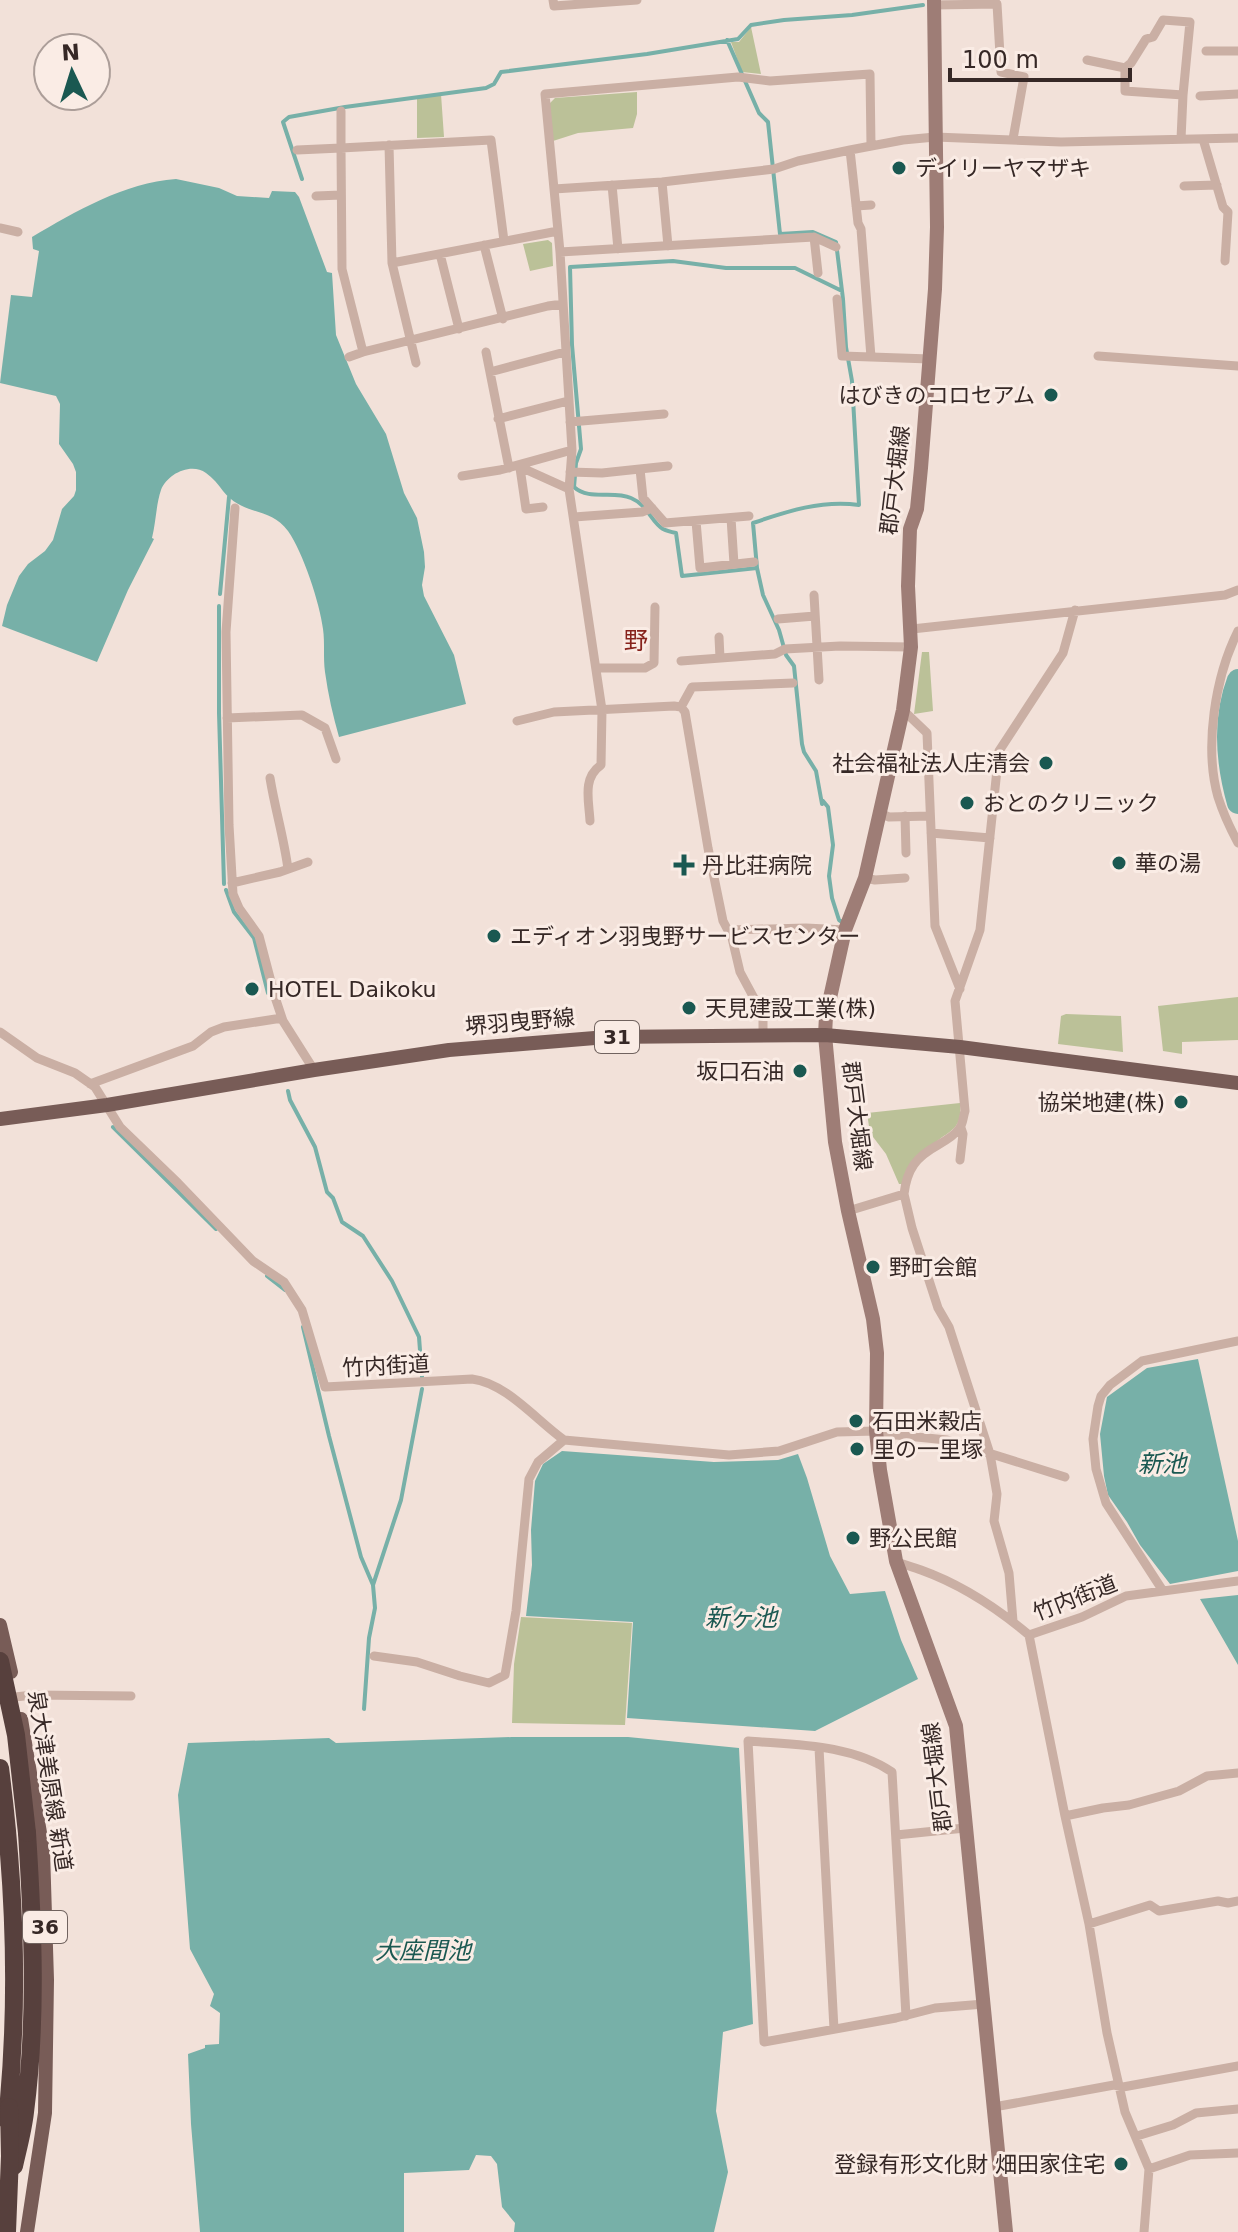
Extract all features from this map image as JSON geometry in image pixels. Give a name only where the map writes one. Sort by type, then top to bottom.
[{"type":"highway","points":[[0,1661],[16,1735],[23,1788],[33,1968],[25,2114],[4,2232]]},
{"type":"highway","points":[[0,1768],[13,1941],[9,2107],[0,2191]]},
{"type":"highway","points":[[4,2232],[10,2156],[9,2107]]},
{"type":"main road","name":"郡戸大堀線","points":[[934,2],[937,227],[917,509],[910,529],[908,586],[911,647],[903,710],[865,878],[845,930],[826,1016],[825,1035],[835,1142],[873,1319],[877,1353],[876,1431],[896,1561],[956,1726],[1006,2232]]},
{"type":"main road","name":"堺羽曳野線","points":[[0,1119],[107,1105],[449,1050],[607,1037],[825,1035],[960,1047],[1238,1083]]},
{"type":"main road","name":"泉大津美原線 新道","points":[[0,1625],[26,1741],[43,1851],[47,1980],[45,2113],[27,2232]]},
{"type":"street","points":[[553,0],[554,6],[637,0]]},
{"type":"street","points":[[934,2],[997,4],[1001,72],[1024,77],[1013,139]]},
{"type":"street","points":[[1125,68],[1146,39],[1153,37],[1163,20],[1190,22],[1181,139]]},
{"type":"street","points":[[1206,51],[1238,51]]},
{"type":"street","points":[[1087,60],[1125,68]]},
{"type":"street","points":[[1125,68],[1125,91],[1183,95]]},
{"type":"street","points":[[590,821],[588,785],[592,771],[601,765],[602,710],[569,489],[572,450],[560,252],[545,94],[738,77],[770,81],[870,74],[871,146]]},
{"type":"street","points":[[1200,96],[1238,94]]},
{"type":"street","points":[[341,111],[342,269],[363,352]]},
{"type":"street","points":[[554,189],[662,182],[774,169],[850,150],[935,137],[1061,142],[1238,138]]},
{"type":"street","points":[[1203,139],[1223,207],[1228,212],[1225,261]]},
{"type":"street","points":[[297,150],[491,140],[504,241]]},
{"type":"street","points":[[389,145],[392,263],[416,363]]},
{"type":"street","points":[[850,150],[861,229],[860,280],[869,311],[871,357]]},
{"type":"street","points":[[662,182],[668,246]]},
{"type":"street","points":[[612,185],[618,249]]},
{"type":"street","points":[[1184,186],[1217,185]]},
{"type":"street","points":[[316,196],[341,195]]},
{"type":"street","points":[[856,206],[871,205]]},
{"type":"street","points":[[0,228],[18,232]]},
{"type":"street","points":[[392,263],[558,231]]},
{"type":"street","points":[[814,237],[818,273]]},
{"type":"street","points":[[560,252],[814,237],[836,247]]},
{"type":"street","points":[[1226,244],[1238,245]]},
{"type":"street","points":[[484,245],[503,319]]},
{"type":"street","points":[[440,254],[459,329]]},
{"type":"street","points":[[837,299],[842,356],[930,359]]},
{"type":"street","points":[[349,357],[563,304]]},
{"type":"street","points":[[486,352],[498,419],[516,467],[526,509],[543,507]]},
{"type":"street","points":[[490,372],[565,352]]},
{"type":"street","points":[[1098,356],[1238,366]]},
{"type":"street","points":[[498,419],[568,401]]},
{"type":"street","points":[[570,422],[664,414]]},
{"type":"street","points":[[634,417],[636,428]]},
{"type":"street","points":[[462,476],[516,467],[572,450]]},
{"type":"street","points":[[570,472],[602,473],[668,466]]},
{"type":"street","points":[[516,467],[569,489]]},
{"type":"street","points":[[640,469],[643,498],[665,523],[749,516]]},
{"type":"street","points":[[235,508],[227,607],[233,894],[261,940],[282,1018],[314,1070]]},
{"type":"street","points":[[574,517],[642,512],[652,508]]},
{"type":"street","points":[[731,518],[734,564]]},
{"type":"street","points":[[696,521],[700,568],[754,562]]},
{"type":"street","points":[[912,629],[1225,595],[1238,590]]},
{"type":"street","points":[[814,595],[819,680]]},
{"type":"street","points":[[654,663],[655,607]]},
{"type":"street","points":[[960,1160],[965,1111],[955,1001],[980,930],[999,751],[1063,653],[1075,610]]},
{"type":"street","points":[[778,619],[815,616]]},
{"type":"street","points":[[1238,631],[1219,686],[1212,762],[1217,796],[1238,843]]},
{"type":"street","points":[[719,637],[720,658]]},
{"type":"street","points":[[681,661],[775,654],[785,649],[911,647]]},
{"type":"street","points":[[596,668],[645,668],[654,663]]},
{"type":"street","points":[[654,663],[665,669]]},
{"type":"street","points":[[681,707],[692,687],[793,683]]},
{"type":"street","points":[[517,721],[554,712],[674,706],[681,707],[685,712],[723,921],[729,930],[740,972],[763,1015],[763,1034]]},
{"type":"street","points":[[903,710],[927,733],[935,926],[960,989]]},
{"type":"street","points":[[227,718],[302,715],[325,728],[336,759]]},
{"type":"street","points":[[270,778],[288,869]]},
{"type":"street","points":[[879,813],[889,817],[930,816]]},
{"type":"street","points":[[905,816],[906,853]]},
{"type":"street","points":[[931,833],[990,838]]},
{"type":"street","points":[[232,883],[308,862]]},
{"type":"street","points":[[865,878],[905,878]]},
{"type":"street","points":[[729,930],[845,930]]},
{"type":"street","points":[[90,1084],[193,1046],[211,1032],[224,1027],[282,1018]]},
{"type":"street","name":"竹内街道","points":[[0,1032],[37,1058],[65,1068],[90,1084],[120,1127],[253,1261],[284,1282],[302,1310],[325,1387],[472,1379],[485,1381],[515,1399],[564,1440]]},
{"type":"street","points":[[961,1128],[914,1161],[904,1194],[938,1308],[949,1327],[990,1454],[997,1494],[994,1521],[1009,1573],[1013,1621]]},
{"type":"street","points":[[848,1211],[904,1194]]},
{"type":"street","points":[[1163,1591],[1106,1503],[1096,1469],[1093,1439],[1101,1396],[1110,1385],[1142,1361],[1238,1341]]},
{"type":"street","points":[[374,1656],[417,1662],[489,1683],[505,1675],[516,1611],[529,1479],[538,1462],[564,1440],[729,1455],[779,1451],[837,1432],[876,1431],[947,1440],[1065,1477]]},
{"type":"street","name":"竹内街道","points":[[896,1561],[962,1588],[1029,1635],[1082,1617],[1126,1596],[1238,1581]]},
{"type":"street","points":[[1029,1635],[1089,1924],[1107,2033],[1125,2112],[1149,2169],[1144,2232]]},
{"type":"street","points":[[0,1699],[58,1694],[131,1696]]},
{"type":"street","points":[[906,2016],[892,1772],[846,1752],[748,1741],[764,2042],[906,2016],[935,2008],[984,2004]]},
{"type":"street","points":[[819,1748],[834,2029]]},
{"type":"street","points":[[1065,1816],[1129,1805],[1179,1791],[1207,1776],[1238,1773]]},
{"type":"street","points":[[896,1835],[965,1828]]},
{"type":"street","points":[[1089,1924],[1150,1905],[1159,1911],[1218,1901],[1238,1901]]},
{"type":"street","points":[[994,2107],[1238,2066]]},
{"type":"street","points":[[1137,2136],[1173,2125],[1196,2113],[1238,2109]]},
{"type":"street","points":[[1149,2169],[1190,2155],[1238,2153]]},
{"type":"green space","points":[[751,27],[761,74],[742,72],[731,42],[739,42]]},
{"type":"green space","points":[[637,92],[637,114],[633,128],[578,133],[553,141],[549,104],[555,98]]},
{"type":"green space","points":[[441,94],[444,137],[417,138],[417,99]]},
{"type":"green space","points":[[548,240],[552,243],[553,266],[530,271],[523,244]]},
{"type":"green space","points":[[922,652],[929,652],[933,711],[914,714]]},
{"type":"green space","points":[[1238,997],[1238,1040],[1182,1042],[1182,1054],[1163,1051],[1158,1006]]},
{"type":"green space","points":[[1061,1016],[1121,1016],[1123,1052],[1058,1044]]},
{"type":"green space","points":[[960,1103],[956,1126],[931,1147],[904,1184],[899,1184],[886,1154],[870,1133],[867,1113]]},
{"type":"green space","points":[[521,1617],[632,1623],[625,1725],[512,1723],[514,1664]]},
{"type":"water","points":[[176,179],[219,188],[237,196],[269,198],[272,191],[295,192],[299,197],[327,272],[332,273],[336,335],[356,384],[386,434],[404,493],[417,518],[424,552],[424,596],[454,655],[466,704],[339,737],[324,667],[321,618],[310,578],[294,540],[281,523],[239,505],[200,470],[180,471],[164,484],[158,502],[154,539],[97,662],[2,626],[19,576],[53,540],[62,509],[76,490],[76,472],[59,444],[60,404],[56,396],[0,383],[11,295],[32,297],[39,251],[33,249],[32,237],[119,192]]},
{"type":"water","name":"新池","points":[[1198,1359],[1238,1541],[1238,1571],[1170,1584],[1108,1495],[1100,1434],[1107,1397],[1147,1368]]},
{"type":"water","name":"新ヶ池","points":[[562,1451],[714,1462],[778,1460],[798,1454],[830,1556],[850,1594],[885,1591],[918,1679],[815,1731],[627,1718],[633,1622],[526,1616],[532,1565],[535,1481],[543,1464]]},
{"type":"water","points":[[1238,1595],[1238,1665],[1200,1599]]},
{"type":"water","name":"大座間池","points":[[628,1737],[739,1748],[753,2024],[723,2032],[716,2111],[728,2172],[714,2232],[514,2232],[515,2223],[502,2207],[497,2164],[491,2156],[476,2155],[469,2170],[404,2173],[404,2232],[200,2232],[188,2054],[205,2048],[205,2045],[219,2044],[220,2013],[210,2006],[214,1994],[190,1949],[178,1795],[188,1743],[329,1738],[336,1743]]},
{"type":"waterway","points":[[302,179],[283,122],[289,117],[486,88],[494,84],[501,72],[738,39],[751,25],[923,5]]},
{"type":"waterway","points":[[727,40],[759,113],[768,122],[780,234],[813,232],[836,242],[852,381],[859,505],[818,505],[753,523],[763,595],[779,630],[786,655],[794,666],[804,752],[816,771],[822,804],[823,801],[828,807],[833,845],[829,876],[832,898],[842,922]]},
{"type":"waterway","points":[[757,568],[682,576],[676,533],[659,526],[631,498],[587,494],[574,487],[581,449],[572,345],[570,267],[673,261],[726,268],[795,268],[842,291]]},
{"type":"waterway","points":[[220,594],[229,497]]},
{"type":"waterway","points":[[219,606],[224,884]]},
{"type":"waterway","points":[[1238,680],[1230,710],[1228,742],[1238,803]]},
{"type":"waterway","points":[[226,890],[234,912],[254,938],[268,993]]},
{"type":"waterway","points":[[288,1091],[315,1147],[327,1192],[333,1198],[342,1222],[363,1236],[392,1281],[419,1337],[422,1377]]},
{"type":"waterway","points":[[113,1127],[216,1229]]},
{"type":"waterway","points":[[267,1276],[285,1290]]},
{"type":"waterway","points":[[303,1327],[361,1557],[373,1585],[375,1608],[369,1638],[364,1709]]},
{"type":"waterway","points":[[373,1585],[401,1500],[422,1389]]},
{"type":"place","name":"デイリーヤマザキ","points":[[899,168]]},
{"type":"place","name":"はびきのコロセアム","points":[[1051,395]]},
{"type":"place","name":"社会福祉法人庄清会","points":[[1046,763]]},
{"type":"place","name":"おとのクリニック","points":[[967,803]]},
{"type":"place","name":"華の湯","points":[[1119,863]]},
{"type":"place","name":"丹比荘病院","points":[[684,865]]},
{"type":"place","name":"エディオン羽曳野サービスセンター","points":[[494,936]]},
{"type":"place","name":"HOTEL Daikoku","points":[[252,989]]},
{"type":"place","name":"天見建設工業(株)","points":[[689,1008]]},
{"type":"place","name":"坂口石油","points":[[800,1071]]},
{"type":"place","name":"協栄地建(株)","points":[[1181,1102]]},
{"type":"place","name":"野町会館","points":[[873,1267]]},
{"type":"place","name":"石田米穀店","points":[[856,1421]]},
{"type":"place","name":"里の一里塚","points":[[857,1449]]},
{"type":"place","name":"野公民館","points":[[853,1538]]},
{"type":"place","name":"登録有形文化財 畑田家住宅","points":[[1121,2164]]},
{"type":"district","name":"野","points":[[636,641]]}]
